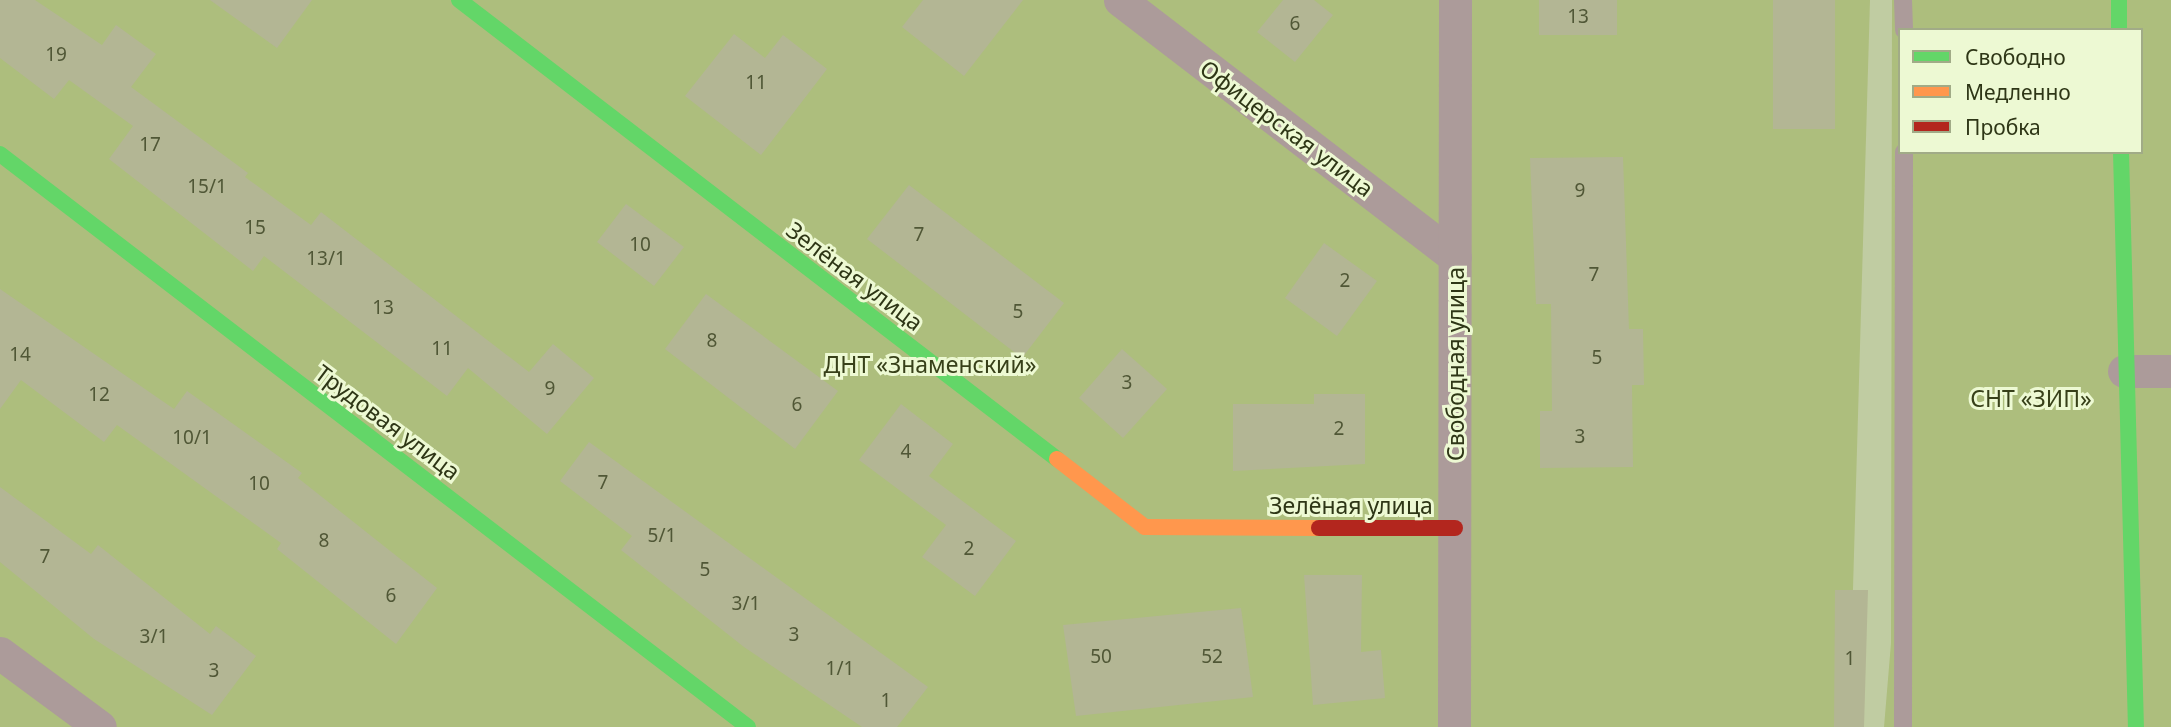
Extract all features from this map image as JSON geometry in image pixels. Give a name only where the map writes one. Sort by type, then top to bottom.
[{"type":"street","name":"Зелёная улица","points":[[458,0],[1145,527],[1455,528]]},
{"type":"street","name":"Офицерская улица","points":[[1120,0],[1455,257]]},
{"type":"street","name":"Свободная улица","points":[[1454,727],[1455,0]]},
{"type":"street","points":[[2119,0],[2119,28]]},
{"type":"street","name":"Трудовая улица","points":[[0,154],[748,727]]},
{"type":"street","points":[[2121,154],[2124,371],[2136,727]]},
{"type":"street","points":[[2124,371],[2171,371]]},
{"type":"street","points":[[0,653],[100,727]]},
{"type":"lane","points":[[1903,0],[1903,28]]},
{"type":"lane","points":[[1903,727],[1904,154]]},
{"type":"green space","name":"ДНТ «Знаменский»","points":[[0,0],[1870,0],[1849,727],[0,727]]},
{"type":"green space","name":"СНТ «ЗИП»","points":[[1892,0],[2171,0],[2171,727],[1884,727],[1891,643]]},
{"type":"building","points":[[0,0],[35,0],[102,45],[116,25],[156,54],[131,87],[248,173],[245,177],[311,225],[321,212],[529,372],[553,344],[594,378],[547,434],[468,368],[447,396],[264,256],[253,271],[109,159],[133,126],[69,80],[54,99],[0,58]]},
{"type":"building","points":[[210,0],[312,0],[277,48]]},
{"type":"building","points":[[923,0],[1023,0],[964,76],[902,27]]},
{"type":"building","points":[[1283,0],[1314,0],[1333,15],[1295,62],[1257,32]]},
{"type":"building","points":[[1539,0],[1617,0],[1617,35],[1539,35]]},
{"type":"building","points":[[1773,0],[1835,0],[1835,129],[1773,129]]},
{"type":"building","points":[[734,34],[765,58],[783,35],[827,69],[761,155],[685,96]]},
{"type":"building","points":[[1623,157],[1629,329],[1643,329],[1644,385],[1632,385],[1633,467],[1540,468],[1540,411],[1552,411],[1551,304],[1536,304],[1530,158]]},
{"type":"building","points":[[909,185],[1064,303],[1022,358],[867,239]]},
{"type":"building","points":[[626,204],[684,247],[654,286],[597,242]]},
{"type":"building","points":[[1324,243],[1377,281],[1337,336],[1285,298]]},
{"type":"building","points":[[0,289],[174,409],[187,391],[302,473],[298,478],[437,588],[396,644],[277,549],[281,543],[117,425],[104,442],[21,380],[0,409]]},
{"type":"building","points":[[706,294],[838,391],[795,449],[665,349]]},
{"type":"building","points":[[1122,349],[1167,389],[1123,438],[1079,398]]},
{"type":"building","points":[[1314,394],[1365,394],[1365,464],[1233,471],[1233,404],[1314,404]]},
{"type":"building","points":[[901,404],[953,444],[929,476],[1016,541],[975,596],[922,557],[946,525],[859,460]]},
{"type":"building","points":[[589,442],[928,687],[897,727],[862,727],[744,647],[621,550],[632,536],[560,481]]},
{"type":"building","points":[[0,487],[91,554],[98,545],[210,634],[216,626],[256,656],[212,715],[94,639],[0,562]]},
{"type":"building","points":[[1304,575],[1362,575],[1361,652],[1381,650],[1385,698],[1313,705]]},
{"type":"building","points":[[1835,590],[1868,590],[1864,727],[1834,727]]},
{"type":"building","points":[[1241,608],[1253,697],[1076,716],[1063,625]]},
{"type":"traffic: fast","points":[[459,0],[1057,459]]},
{"type":"traffic: fast","points":[[2119,0],[2119,28]]},
{"type":"traffic: fast","points":[[0,154],[748,727]]},
{"type":"traffic: fast","points":[[2121,154],[2136,727]]},
{"type":"traffic: slow","points":[[1057,459],[1145,527],[1319,528]]},
{"type":"traffic: jam","points":[[1319,528],[1455,528]]}]
